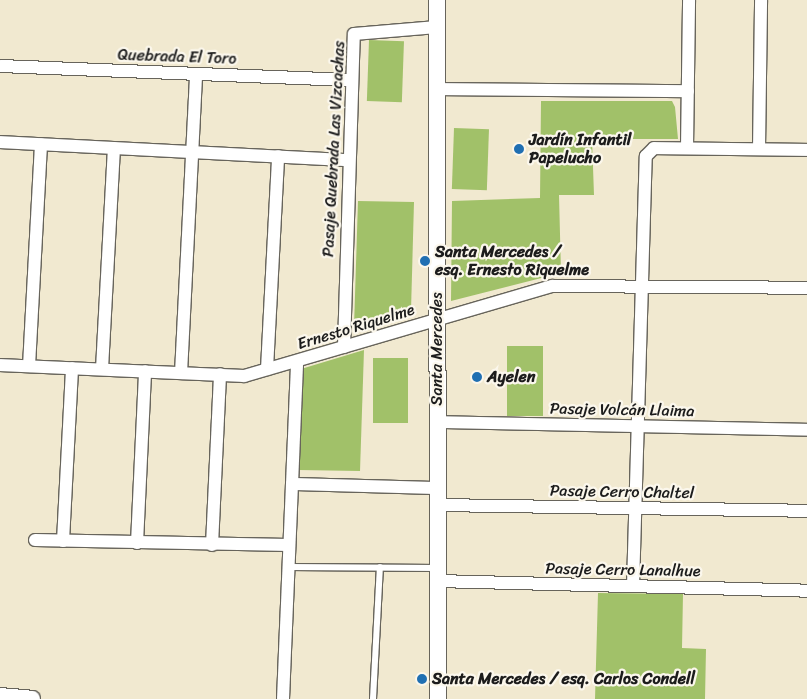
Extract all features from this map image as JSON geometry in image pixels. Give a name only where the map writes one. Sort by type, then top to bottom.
[{"type":"street","name":"Santa Mercedes","points":[[437,0],[438,699]]},
{"type":"street","points":[[687,148],[689,0]]},
{"type":"street","points":[[759,149],[762,0]]},
{"type":"street","name":"Pasaje Quebrada Las Vizcachas","points":[[344,347],[348,160],[354,34],[437,26]]},
{"type":"street","name":"Quebrada El Toro","points":[[0,66],[352,80]]},
{"type":"street","points":[[181,373],[196,74]]},
{"type":"street","points":[[437,89],[688,91]]},
{"type":"street","points":[[0,142],[348,160]]},
{"type":"street","points":[[29,366],[41,144]]},
{"type":"street","points":[[102,370],[114,148]]},
{"type":"street","points":[[633,586],[646,156],[650,148],[807,150]]},
{"type":"street","points":[[267,369],[278,156]]},
{"type":"street","name":"Ernesto Riquelme","points":[[0,365],[244,376],[552,286],[642,285],[807,288]]},
{"type":"street","points":[[283,699],[297,362]]},
{"type":"street","points":[[63,541],[72,368]]},
{"type":"street","points":[[137,543],[145,371]]},
{"type":"street","points":[[212,544],[220,374]]},
{"type":"street","name":"Pasaje Volcán Llaima","points":[[437,422],[807,430]]},
{"type":"street","points":[[292,484],[437,488]]},
{"type":"street","name":"Pasaje Cerro Chaltel","points":[[437,505],[807,511]]},
{"type":"street","points":[[35,540],[289,545]]},
{"type":"street","name":"Pasaje Cerro Lanalhue","points":[[437,574],[633,586],[807,591]]},
{"type":"street","points":[[0,696],[32,699]]},
{"type":"lane","points":[[289,567],[380,567],[437,574]]},
{"type":"lane","points":[[373,699],[380,567]]},
{"type":"green space","points":[[369,40],[404,41],[402,102],[367,101]]},
{"type":"green space","points":[[541,101],[672,101],[675,107],[678,139],[592,139],[594,195],[559,195],[561,273],[451,301],[452,201],[540,198]]},
{"type":"green space","points":[[454,128],[489,129],[487,190],[452,189]]},
{"type":"green space","points":[[358,201],[414,202],[411,311],[354,327]]},
{"type":"green space","points":[[507,346],[543,346],[543,416],[507,416]]},
{"type":"green space","points":[[364,350],[360,471],[298,470],[301,369]]},
{"type":"green space","points":[[373,358],[408,358],[408,423],[373,423]]},
{"type":"green space","points":[[598,593],[683,594],[682,648],[706,649],[705,699],[595,699]]},
{"type":"place","name":"Jardín Infantil Papelucho","points":[[519,149]]},
{"type":"place","name":"Santa Mercedes / esq. Ernesto Riquelme","points":[[425,261]]},
{"type":"place","name":"Ayelen","points":[[477,377]]},
{"type":"place","name":"Santa Mercedes / esq. Carlos Condell","points":[[422,679]]}]
